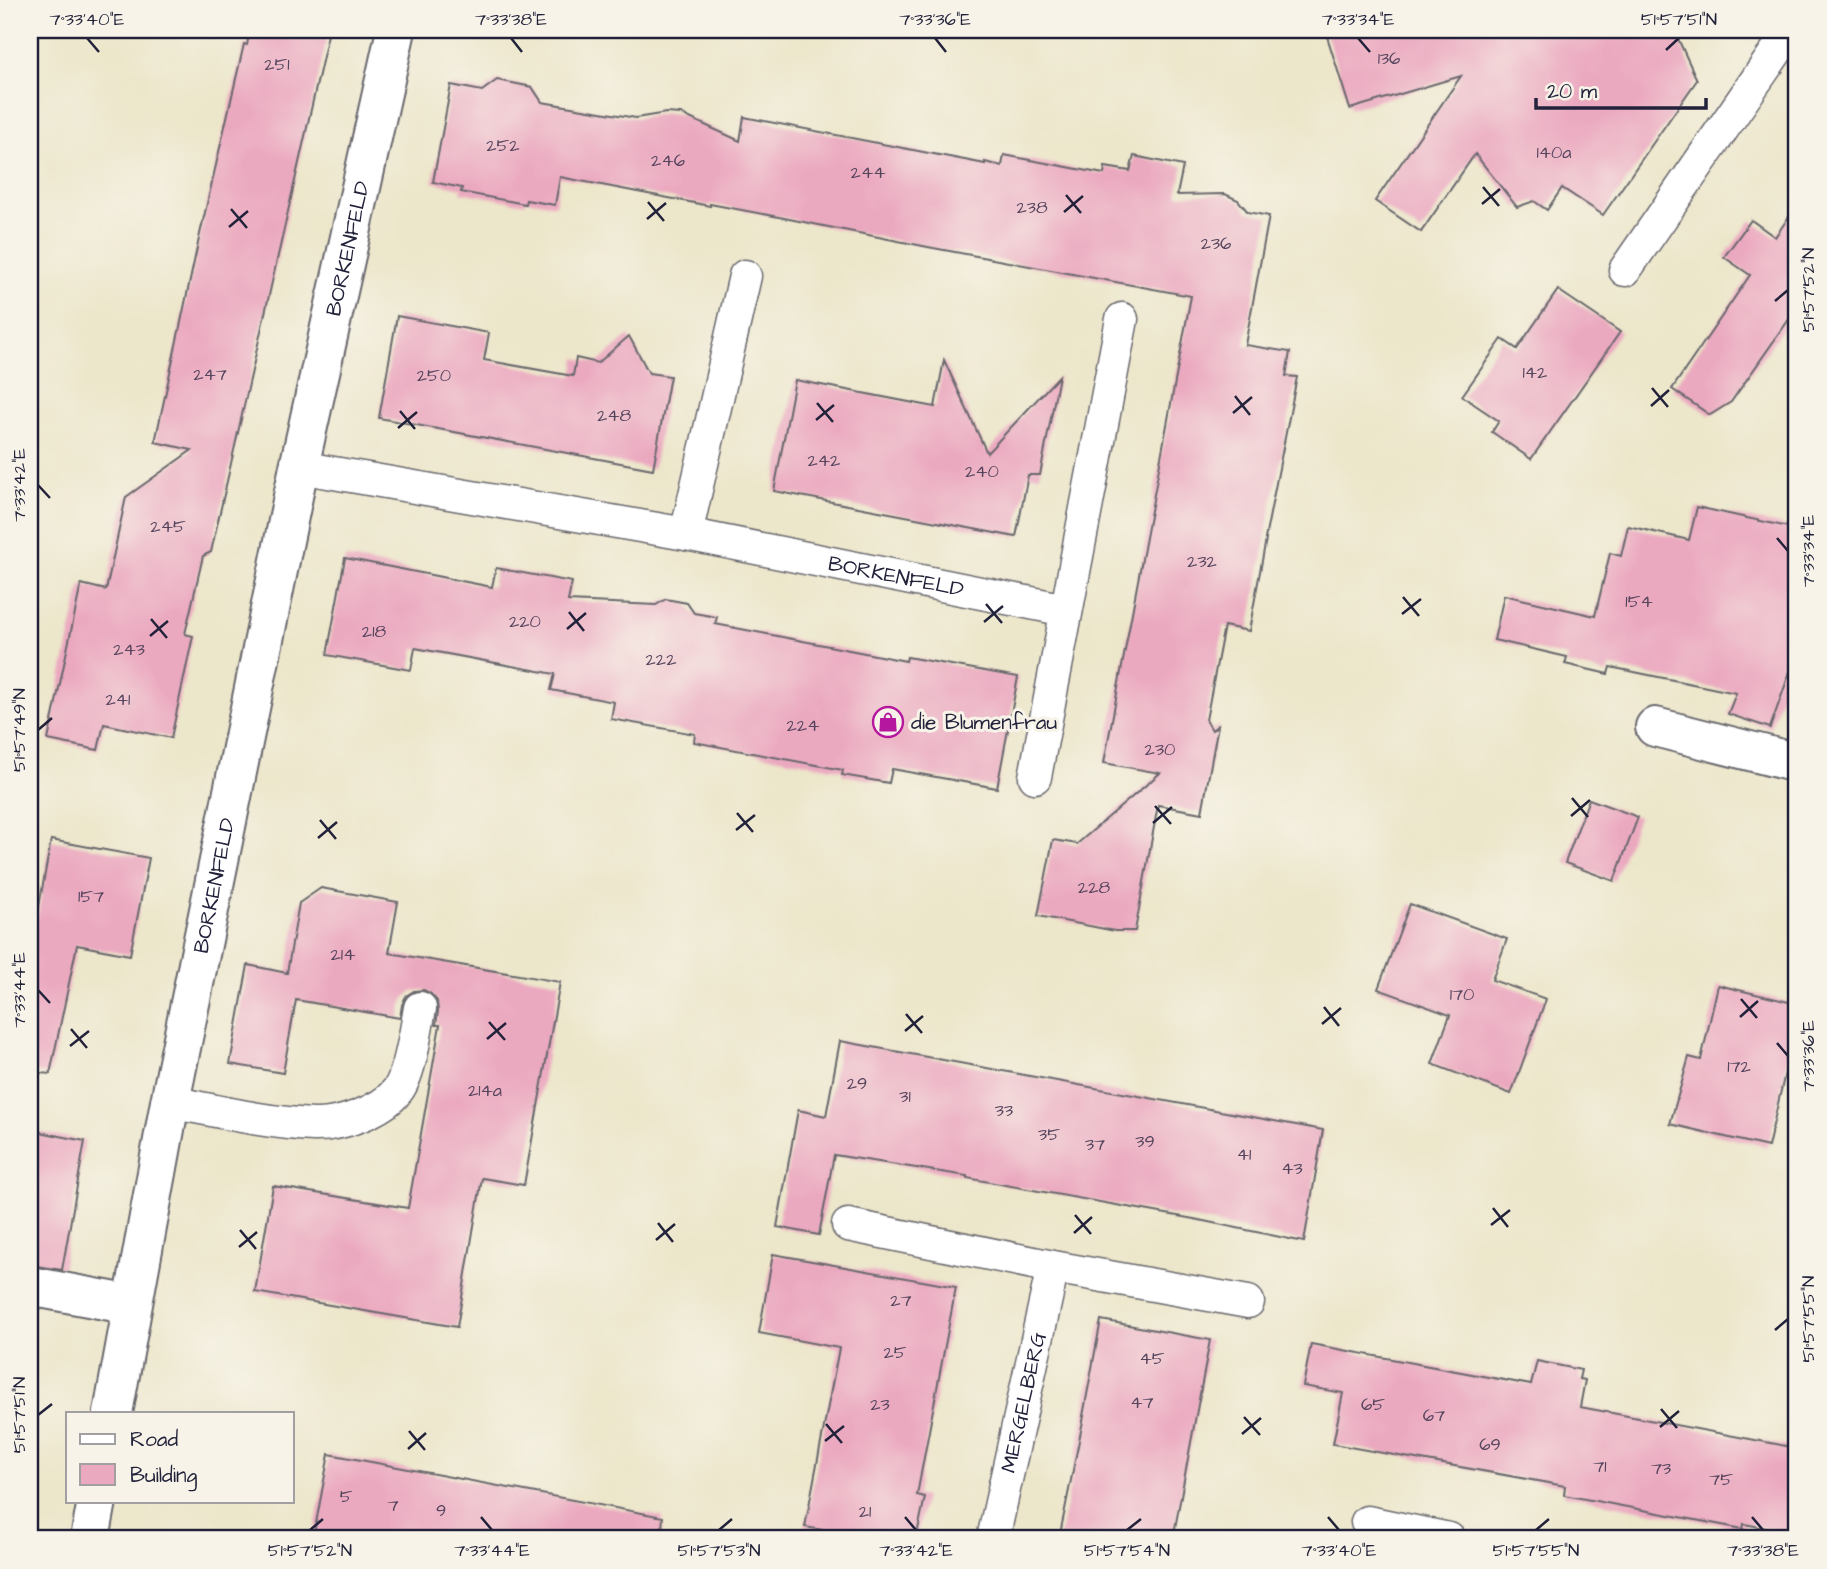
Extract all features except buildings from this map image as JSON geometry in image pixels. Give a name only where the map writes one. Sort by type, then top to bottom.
[{"type":"street","name":"BORKENFELD","points":[[113,1412],[170,1102],[299,467],[396,30]]},
{"type":"street","points":[[1655,727],[1797,763]]},
{"type":"street","points":[[30,1286],[132,1305]]},
{"type":"street","points":[[90,1539],[97,1502]]},
{"type":"lane","points":[[1625,270],[1791,30]]},
{"type":"lane","points":[[686,534],[745,276]]},
{"type":"lane","points":[[1035,777],[1122,319]]},
{"type":"lane","name":"BORKENFELD","points":[[299,467],[686,534],[1066,610]]},
{"type":"lane","points":[[170,1102],[259,1119],[317,1125],[355,1118],[377,1108],[398,1091],[409,1063],[420,1008]]},
{"type":"lane","points":[[848,1226],[1248,1302]]},
{"type":"lane","name":"MERGELBERG","points":[[993,1539],[1053,1267]]},
{"type":"lane","points":[[1367,1522],[1450,1539]]},
{"type":"place","name":"die Blumenfrau","points":[[888,722]]}]
